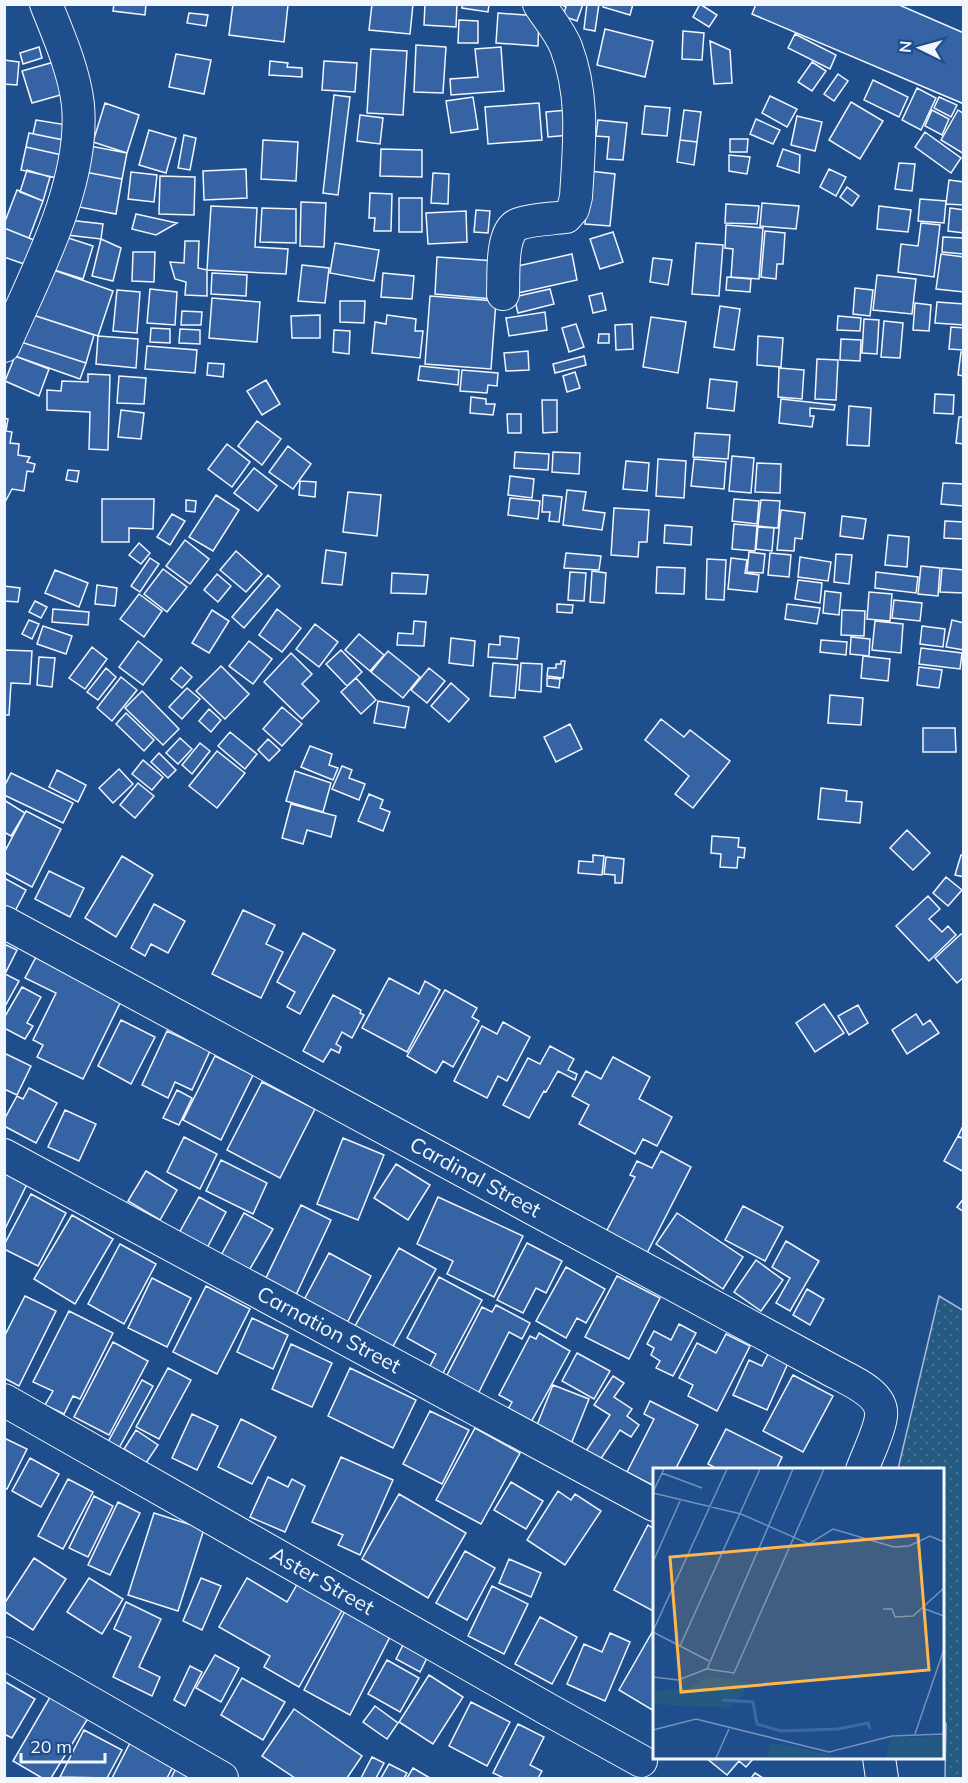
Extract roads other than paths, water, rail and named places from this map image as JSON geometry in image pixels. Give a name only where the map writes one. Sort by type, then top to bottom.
[{"type":"street","points":[[4,346],[61,214],[71,178],[77,142],[78,106],[70,69],[46,4]]},
{"type":"street","points":[[503,294],[508,231],[517,224],[566,217],[573,209],[576,197],[581,120],[576,81],[566,45],[539,4]]},
{"type":"street","name":"Cardinal Street","points":[[4,922],[871,1394],[880,1405],[881,1417],[863,1468]]},
{"type":"street","name":"Carnation Street","points":[[4,1155],[653,1504]]},
{"type":"street","name":"Aster Street","points":[[4,1400],[566,1720],[642,1760]]},
{"type":"street","points":[[4,1653],[222,1779]]},
{"type":"street","points":[[879,1759],[882,1779]]}]
